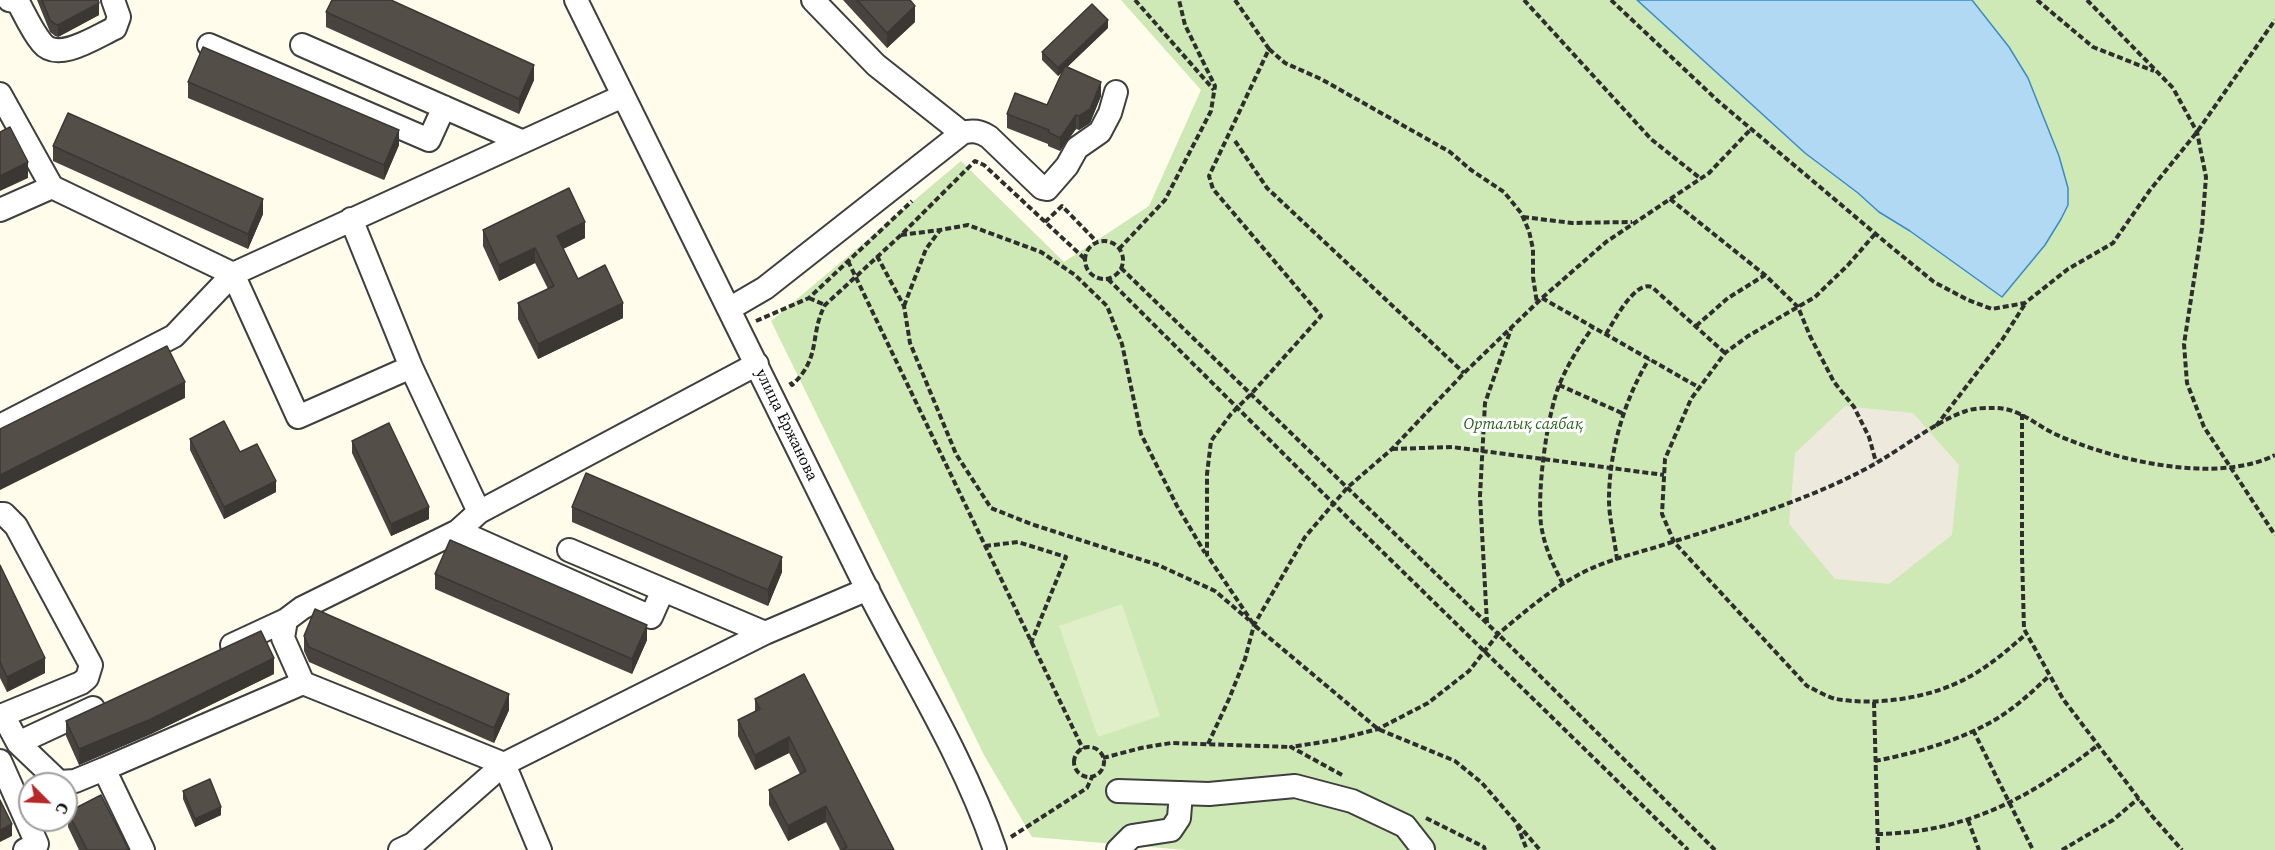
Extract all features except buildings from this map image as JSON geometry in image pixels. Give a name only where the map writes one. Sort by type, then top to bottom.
[{"type":"street","points":[[9,0],[18,2],[43,45],[56,51],[67,50],[115,28],[119,16],[113,0]]},
{"type":"street","name":"улица Ержанова","points":[[576,0],[868,589],[927,698],[968,783],[1003,844]]},
{"type":"street","points":[[813,0],[876,65],[962,133]]},
{"type":"street","points":[[209,45],[429,140],[444,107]]},
{"type":"street","points":[[302,45],[521,141]]},
{"type":"street","points":[[734,319],[765,288],[962,133],[981,132],[989,137],[1042,188],[1047,189],[1067,166],[1077,148],[1100,132],[1110,113],[1116,92]]},
{"type":"street","points":[[0,94],[52,187],[233,274],[298,417],[411,367]]},
{"type":"street","points":[[0,426],[174,336],[233,274],[623,96]]},
{"type":"street","points":[[0,210],[52,187]]},
{"type":"street","points":[[351,219],[411,367],[479,512]]},
{"type":"street","points":[[210,655],[286,620],[302,608],[458,531],[479,512],[757,364]]},
{"type":"street","points":[[0,514],[4,513],[16,526],[91,665],[87,678],[81,683],[2,712],[18,743],[59,782],[75,781],[303,683]]},
{"type":"street","points":[[458,531],[651,617],[663,590]]},
{"type":"street","points":[[569,550],[765,633]]},
{"type":"street","points":[[400,850],[413,844],[504,764],[765,633],[868,589]]},
{"type":"street","points":[[286,620],[283,638],[303,683],[504,764],[540,850]]},
{"type":"street","points":[[18,743],[114,699]]},
{"type":"street","points":[[0,762],[37,844],[25,850]]},
{"type":"street","points":[[104,769],[143,850]]},
{"type":"street","points":[[1118,791],[1209,794],[1295,786],[1352,801],[1405,826],[1423,849]]},
{"type":"street","points":[[1118,850],[1132,836],[1171,830],[1179,818],[1180,793]]},
{"type":"path","points":[[1135,0],[1214,91]]},
{"type":"path","points":[[1119,249],[1164,200],[1211,111],[1213,81],[1185,25],[1179,0]]},
{"type":"path","points":[[1235,0],[1269,49],[1285,63],[1321,80],[1450,152],[1471,170],[1504,192],[1523,217],[1533,249],[1533,277],[1537,303]]},
{"type":"path","points":[[1524,0],[1652,139],[1701,179]]},
{"type":"path","points":[[1611,0],[1718,101],[1934,282],[1968,300],[1992,309],[2025,303]]},
{"type":"path","points":[[2037,0],[2093,47],[2157,73]]},
{"type":"path","points":[[2087,0],[2173,88],[2197,132],[2206,177],[2202,228],[2184,344],[2187,383],[2204,427],[2228,468],[2275,536]]},
{"type":"path","points":[[1935,427],[2002,340],[2025,303],[2068,269],[2113,243],[2150,190],[2197,132],[2275,20]]},
{"type":"path","points":[[1207,555],[1206,474],[1211,441],[1237,408],[1321,316],[1213,189],[1209,176],[1269,49]]},
{"type":"path","points":[[1208,744],[1245,659],[1254,625],[1305,537],[1348,487],[1392,449],[1542,298],[1606,242],[1709,173],[1751,129]]},
{"type":"path","points":[[1235,141],[1267,188],[1464,374]]},
{"type":"path","points":[[792,386],[810,363],[815,345],[818,317],[825,305],[975,162],[984,165],[1085,259],[1088,270],[1096,278],[1108,279],[1118,273],[1122,256],[1119,249],[1107,241],[1097,242],[1090,248],[1085,259]]},
{"type":"path","points":[[734,319],[809,298],[915,198]]},
{"type":"path","points":[[1670,199],[1765,275],[1798,307],[1834,382],[1854,407],[1869,438],[1876,462]]},
{"type":"path","points":[[1049,204],[1057,211]]},
{"type":"path","points":[[1045,222],[1062,206],[1097,242]]},
{"type":"path","points":[[1523,217],[1572,223],[1633,222]]},
{"type":"path","points":[[901,235],[968,225],[1041,252],[1075,275],[1107,306],[1122,344],[1141,434],[1177,506],[1254,625]]},
{"type":"path","points":[[904,306],[926,249],[940,230]]},
{"type":"path","points":[[1875,234],[1848,265],[1815,297],[1748,336],[1725,353],[1691,399],[1665,459],[1662,514],[1674,542],[1807,686],[1834,699],[1874,702],[1919,696],[1966,679],[2007,652],[2026,634]]},
{"type":"path","points":[[877,256],[904,306],[910,343],[956,454],[991,508],[1031,524],[1158,565],[1215,591],[1378,729],[1455,761],[1482,783],[1540,850]]},
{"type":"path","points":[[848,261],[1083,749]]},
{"type":"path","points":[[1121,268],[1348,487],[1715,850]]},
{"type":"path","points":[[1084,283],[1092,275]]},
{"type":"path","points":[[1696,326],[1728,298],[1765,275]]},
{"type":"path","points":[[1108,279],[1688,850]]},
{"type":"path","points":[[1605,334],[1631,296],[1647,285],[1725,353]]},
{"type":"path","points":[[809,298],[825,305]]},
{"type":"path","points":[[1542,298],[1700,388]]},
{"type":"path","points":[[1563,584],[1549,555],[1541,524],[1544,459],[1559,385],[1573,356],[1593,327]]},
{"type":"path","points":[[1487,624],[1480,496],[1485,403],[1511,328]]},
{"type":"path","points":[[1617,560],[1609,501],[1612,468],[1624,414],[1635,381],[1649,359]]},
{"type":"path","points":[[1559,385],[1624,414]]},
{"type":"path","points":[[1103,758],[1171,743],[1291,747],[1335,740],[1378,729],[1428,703],[1469,671],[1498,634],[1545,595],[1591,568],[1674,542],[1820,490],[1876,462],[1966,411],[1996,408],[2022,414],[2053,433],[2100,452],[2150,464],[2235,468],[2275,455]]},
{"type":"path","points":[[2022,414],[2024,629],[2063,699],[2182,850]]},
{"type":"path","points":[[1392,449],[1452,447],[1664,475]]},
{"type":"path","points":[[985,546],[1018,542],[1066,557],[1031,643]]},
{"type":"path","points":[[1875,761],[1897,757],[1974,730],[1998,718],[2027,697],[2049,676]]},
{"type":"path","points":[[1874,702],[1878,850]]},
{"type":"path","points":[[1974,730],[2032,850]]},
{"type":"path","points":[[1877,834],[1896,834],[1968,820],[2032,792],[2098,745]]},
{"type":"path","points":[[1003,844],[1087,788],[1092,777],[1101,771],[1104,764],[1097,750],[1090,747],[1077,754],[1074,761],[1081,775],[1092,777]]},
{"type":"path","points":[[1291,747],[1348,778]]},
{"type":"path","points":[[2062,850],[2113,820],[2139,798]]},
{"type":"path","points":[[1421,815],[1484,847],[1485,850]]},
{"type":"path","points":[[1968,820],[1979,850]]},
{"type":"path","points":[[1515,821],[1527,850]]},
{"type":"green space","name":"Орталық саябақ","points":[[1121,0],[2275,0],[2275,850],[1186,850],[1032,837],[984,755],[771,321],[961,161],[1064,262],[1149,206],[1201,90]]},
{"type":"green space","points":[[1122,604],[1160,716],[1098,737],[1059,626]]},
{"type":"shaded area","points":[[1845,406],[1913,413],[1959,465],[1952,535],[1889,584],[1835,579],[1789,524],[1795,453]]},
{"type":"water","points":[[1637,0],[1972,0],[2009,47],[2028,78],[2059,156],[2068,188],[2068,205],[2045,245],[2002,297],[1910,231],[1879,212],[1805,153]]}]
